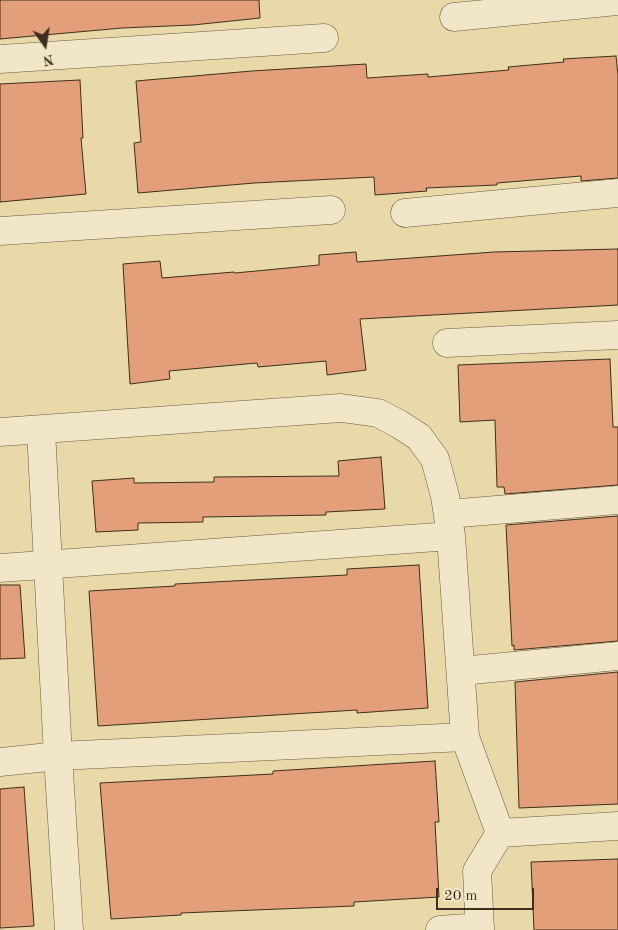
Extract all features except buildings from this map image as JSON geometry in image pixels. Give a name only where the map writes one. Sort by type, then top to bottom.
[{"type":"street","points":[[454,17],[618,2]]},
{"type":"street","points":[[0,59],[324,38]]},
{"type":"street","points":[[405,213],[618,194]]},
{"type":"street","points":[[0,231],[331,210]]},
{"type":"street","points":[[447,343],[618,335]]},
{"type":"street","points":[[0,432],[342,408],[378,413],[419,437],[434,459],[449,525],[465,737],[500,833]]},
{"type":"street","points":[[41,430],[69,930]]},
{"type":"street","points":[[0,568],[449,525],[618,500]]},
{"type":"street","points":[[461,671],[618,656]]},
{"type":"street","points":[[0,762],[58,756],[465,737]]},
{"type":"street","points":[[500,833],[618,826]]},
{"type":"street","points":[[440,930],[480,929],[477,871],[500,833]]}]
